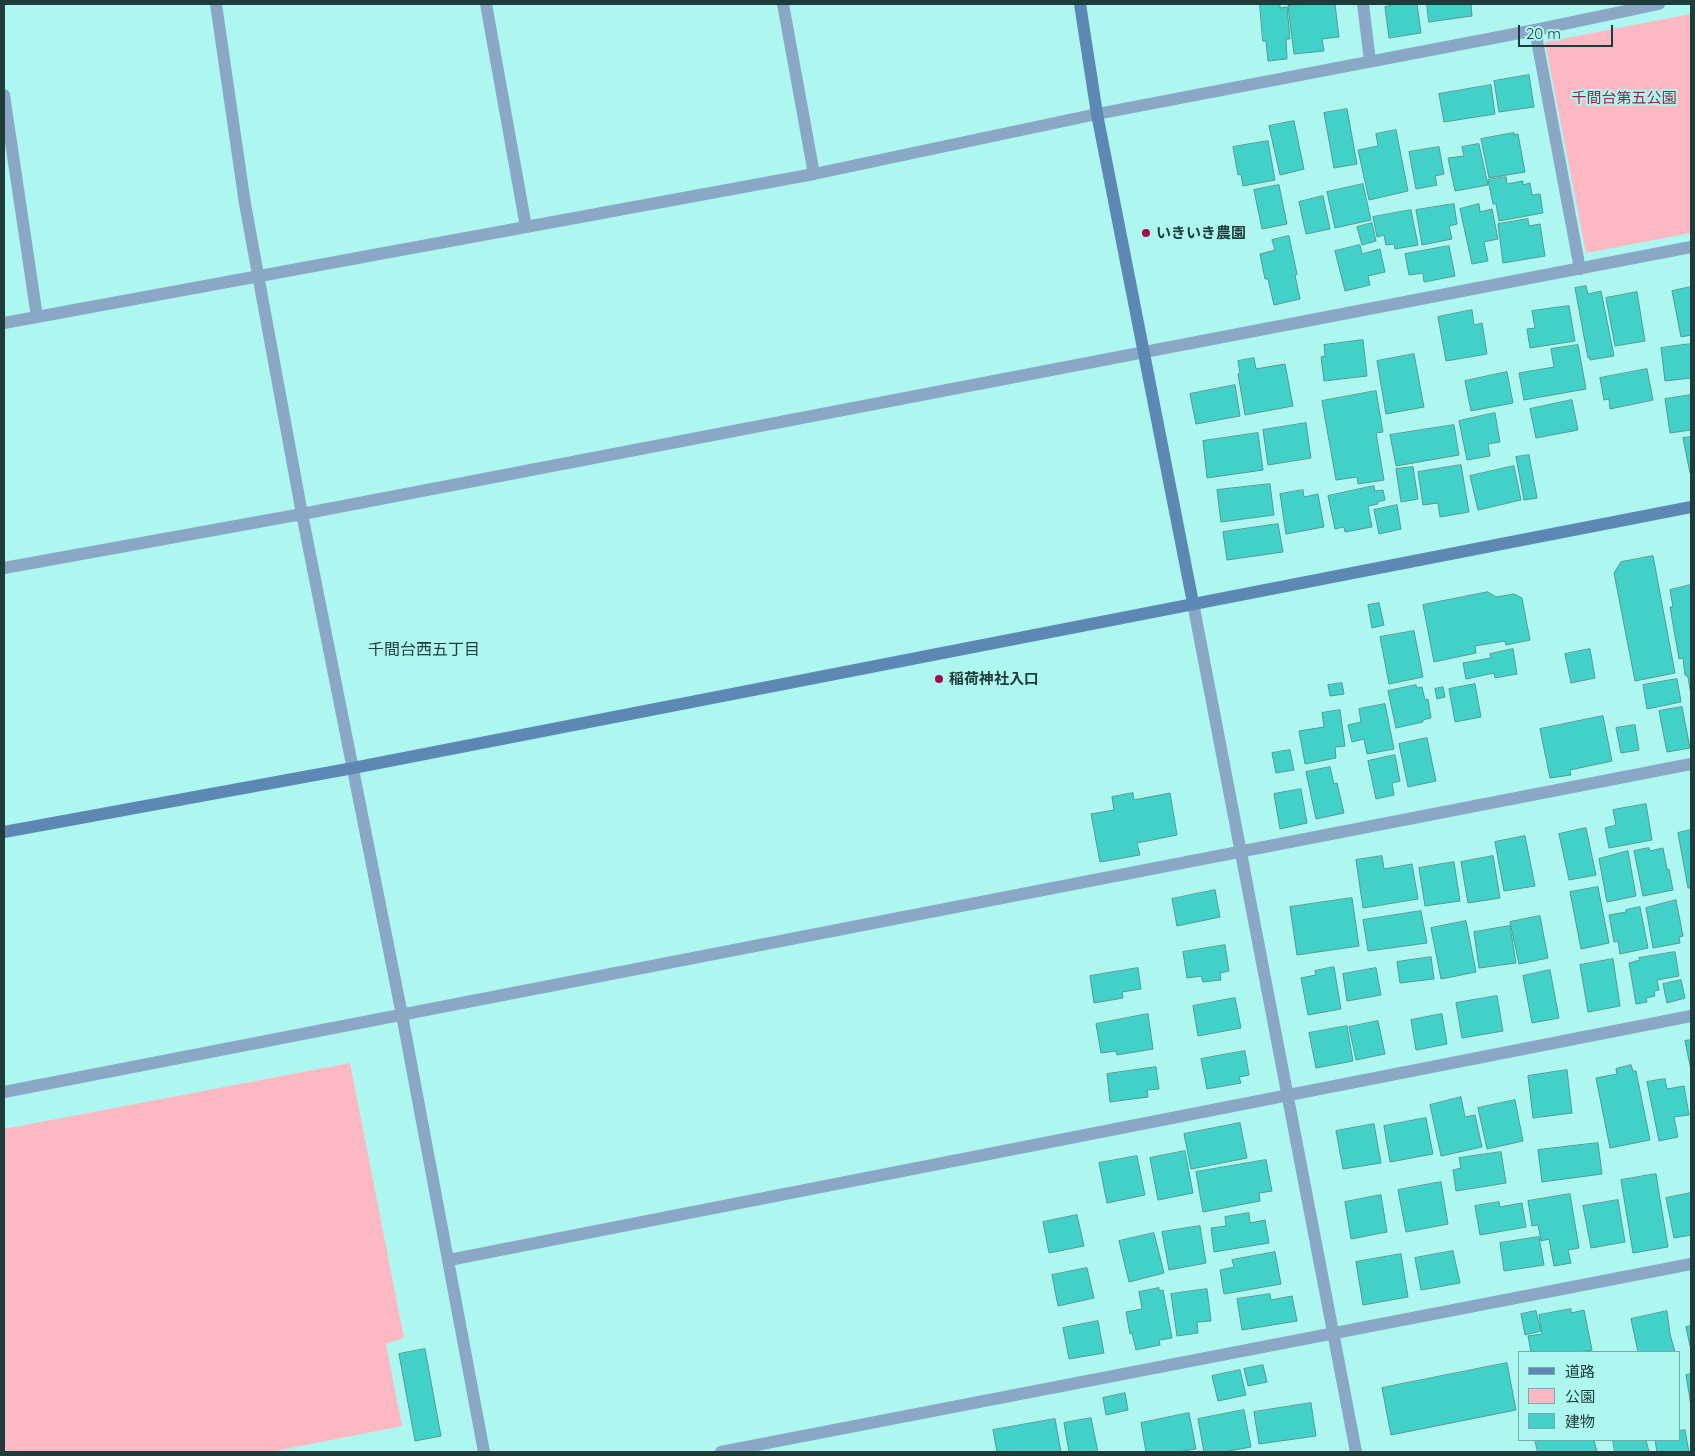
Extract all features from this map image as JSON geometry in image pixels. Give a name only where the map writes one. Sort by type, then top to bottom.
[{"type":"street","points":[[216,4],[245,204],[302,514],[402,1015],[484,1452]]},
{"type":"street","points":[[486,4],[526,227]]},
{"type":"street","points":[[783,4],[814,174]]},
{"type":"street","points":[[1080,4],[1097,114],[1356,1452]]},
{"type":"street","points":[[1363,4],[1370,61]]},
{"type":"street","points":[[4,323],[814,174],[1097,114],[1535,30],[1601,9],[1659,4]]},
{"type":"street","points":[[1535,30],[1580,269]]},
{"type":"street","points":[[4,95],[37,317]]},
{"type":"street","points":[[4,568],[302,514],[1691,247]]},
{"type":"street","points":[[4,832],[353,768],[1691,507]]},
{"type":"street","points":[[4,1092],[1691,764]]},
{"type":"street","points":[[449,1260],[1691,1016]]},
{"type":"street","points":[[721,1452],[1691,1264]]},
{"type":"green space","name":"千間台第五公園","points":[[1691,14],[1691,233],[1586,253],[1545,42]]},
{"type":"green space","points":[[350,1063],[404,1338],[386,1344],[402,1426],[271,1452],[4,1452],[4,1129]]},
{"type":"building","points":[[1260,4],[1280,4],[1280,8],[1287,7],[1290,39],[1286,39],[1287,59],[1268,61],[1266,41],[1263,41]]},
{"type":"building","points":[[1335,4],[1339,37],[1322,39],[1324,51],[1294,54],[1288,6]]},
{"type":"building","points":[[1397,4],[1417,4],[1421,33],[1389,38],[1385,7]]},
{"type":"building","points":[[1427,4],[1471,4],[1472,16],[1429,22]]},
{"type":"building","points":[[1529,75],[1534,107],[1499,112],[1494,81]]},
{"type":"building","points":[[1491,85],[1495,114],[1444,122],[1439,94]]},
{"type":"building","points":[[1347,109],[1357,164],[1334,168],[1324,113]]},
{"type":"building","points":[[1294,121],[1304,169],[1280,175],[1269,126]]},
{"type":"building","points":[[1396,130],[1408,191],[1369,200],[1358,150],[1378,146],[1376,134]]},
{"type":"building","points":[[1514,133],[1514,135],[1518,134],[1525,172],[1489,178],[1481,139]]},
{"type":"building","points":[[1268,141],[1275,180],[1243,186],[1241,174],[1238,175],[1233,147]]},
{"type":"building","points":[[1479,144],[1488,185],[1455,191],[1448,158],[1464,156],[1462,147]]},
{"type":"building","points":[[1439,147],[1444,174],[1435,176],[1437,185],[1416,189],[1409,152]]},
{"type":"building","points":[[1506,177],[1507,184],[1523,181],[1523,185],[1530,183],[1532,195],[1540,194],[1543,213],[1499,221],[1496,204],[1493,204],[1488,180]]},
{"type":"building","points":[[1363,184],[1371,220],[1335,228],[1327,192]]},
{"type":"building","points":[[1279,185],[1287,224],[1262,229],[1254,190]]},
{"type":"building","points":[[1323,196],[1330,229],[1306,234],[1299,202]]},
{"type":"building","points":[[1454,204],[1457,224],[1449,226],[1452,239],[1422,245],[1416,210]]},
{"type":"building","points":[[1479,204],[1480,212],[1492,209],[1498,239],[1484,242],[1488,261],[1472,264],[1460,209]]},
{"type":"building","points":[[1411,210],[1418,245],[1395,249],[1394,244],[1386,245],[1384,235],[1377,237],[1373,217]]},
{"type":"building","points":[[1528,219],[1529,226],[1540,224],[1545,256],[1503,263],[1498,224]]},
{"type":"building","points":[[1372,223],[1376,241],[1362,245],[1357,227]]},
{"type":"building","points":[[1289,236],[1300,299],[1274,305],[1268,279],[1265,279],[1260,254],[1275,250],[1272,240]]},
{"type":"building","points":[[1360,245],[1362,254],[1380,249],[1385,272],[1368,276],[1370,285],[1345,291],[1335,251]]},
{"type":"building","points":[[1449,246],[1455,276],[1424,282],[1423,273],[1409,275],[1405,254]]},
{"type":"building","points":[[1586,286],[1588,294],[1601,291],[1614,356],[1590,360],[1590,357],[1588,358],[1575,288]]},
{"type":"building","points":[[1691,287],[1691,335],[1681,337],[1672,291]]},
{"type":"building","points":[[1637,292],[1645,341],[1615,346],[1606,298]]},
{"type":"building","points":[[1569,306],[1575,341],[1530,348],[1527,329],[1535,328],[1532,311]]},
{"type":"building","points":[[1472,310],[1474,325],[1482,323],[1487,354],[1446,361],[1438,317]]},
{"type":"building","points":[[1363,340],[1367,376],[1324,381],[1321,357],[1325,356],[1324,345]]},
{"type":"building","points":[[1691,344],[1691,378],[1665,381],[1661,348]]},
{"type":"building","points":[[1578,345],[1586,389],[1524,400],[1519,373],[1554,367],[1551,349]]},
{"type":"building","points":[[1414,354],[1424,407],[1386,414],[1377,361]]},
{"type":"building","points":[[1254,358],[1256,369],[1285,364],[1293,406],[1245,415],[1238,374],[1240,373],[1238,361]]},
{"type":"building","points":[[1647,369],[1653,400],[1610,409],[1609,399],[1604,400],[1600,378]]},
{"type":"building","points":[[1507,372],[1513,403],[1471,411],[1465,381]]},
{"type":"building","points":[[1235,385],[1240,416],[1196,424],[1190,394]]},
{"type":"building","points":[[1376,391],[1383,432],[1376,433],[1384,480],[1358,484],[1357,477],[1336,480],[1322,401]]},
{"type":"building","points":[[1691,395],[1691,430],[1670,433],[1665,399]]},
{"type":"building","points":[[1572,400],[1578,430],[1536,438],[1530,409]]},
{"type":"building","points":[[1495,413],[1500,442],[1488,444],[1490,456],[1467,460],[1459,421]]},
{"type":"building","points":[[1306,423],[1311,458],[1268,465],[1263,430]]},
{"type":"building","points":[[1454,425],[1459,455],[1396,466],[1390,435]]},
{"type":"building","points":[[1258,433],[1263,470],[1207,478],[1203,441]]},
{"type":"building","points":[[1691,437],[1691,473],[1690,473],[1683,438]]},
{"type":"building","points":[[1529,455],[1537,498],[1524,500],[1516,457]]},
{"type":"building","points":[[1461,465],[1469,512],[1440,517],[1438,503],[1423,505],[1418,472]]},
{"type":"building","points":[[1514,466],[1521,500],[1478,510],[1470,476]]},
{"type":"building","points":[[1413,467],[1418,499],[1401,502],[1396,469]]},
{"type":"building","points":[[1270,484],[1274,515],[1221,522],[1217,490]]},
{"type":"building","points":[[1374,486],[1375,491],[1383,490],[1385,500],[1368,506],[1372,527],[1345,532],[1344,527],[1335,529],[1328,496]]},
{"type":"building","points":[[1303,490],[1304,497],[1318,494],[1324,527],[1286,534],[1280,494]]},
{"type":"building","points":[[1397,505],[1401,529],[1379,534],[1374,510]]},
{"type":"building","points":[[1278,524],[1283,552],[1227,560],[1223,532]]},
{"type":"building","points":[[1653,556],[1675,673],[1635,681],[1614,573],[1621,562]]},
{"type":"building","points":[[1691,585],[1691,695],[1688,677],[1685,675],[1683,658],[1679,659],[1670,607],[1673,607],[1670,590]]},
{"type":"building","points":[[1488,592],[1496,597],[1514,594],[1522,598],[1530,640],[1506,645],[1505,641],[1475,646],[1476,653],[1434,662],[1423,605]]},
{"type":"building","points":[[1379,603],[1384,625],[1372,628],[1368,605]]},
{"type":"building","points":[[1414,631],[1423,677],[1389,684],[1380,637]]},
{"type":"building","points":[[1513,649],[1517,674],[1495,678],[1494,673],[1466,679],[1463,663],[1491,658],[1490,654]]},
{"type":"building","points":[[1590,649],[1595,678],[1571,683],[1565,654]]},
{"type":"building","points":[[1677,679],[1681,702],[1647,709],[1643,685]]},
{"type":"building","points":[[1342,683],[1344,694],[1330,696],[1328,685]]},
{"type":"building","points":[[1475,684],[1481,717],[1455,722],[1449,689]]},
{"type":"building","points":[[1416,685],[1417,688],[1422,687],[1425,700],[1428,699],[1431,718],[1423,720],[1423,722],[1396,728],[1388,691]]},
{"type":"building","points":[[1443,687],[1445,697],[1437,699],[1435,689]]},
{"type":"building","points":[[1385,704],[1394,749],[1367,754],[1364,739],[1352,742],[1348,725],[1361,722],[1359,709]]},
{"type":"building","points":[[1682,707],[1690,748],[1667,752],[1659,711]]},
{"type":"building","points":[[1340,710],[1345,746],[1335,747],[1336,758],[1305,764],[1299,731],[1324,727],[1322,713]]},
{"type":"building","points":[[1603,716],[1612,761],[1570,770],[1571,775],[1550,778],[1540,729]]},
{"type":"building","points":[[1635,725],[1639,750],[1621,753],[1616,728]]},
{"type":"building","points":[[1427,738],[1436,781],[1408,787],[1399,744]]},
{"type":"building","points":[[1290,750],[1294,770],[1276,773],[1272,753]]},
{"type":"building","points":[[1395,755],[1400,781],[1392,783],[1394,795],[1376,799],[1368,761]]},
{"type":"building","points":[[1330,767],[1334,784],[1337,783],[1344,813],[1316,819],[1306,772]]},
{"type":"building","points":[[1301,789],[1307,823],[1280,829],[1274,794]]},
{"type":"building","points":[[1133,793],[1134,800],[1170,793],[1177,835],[1137,843],[1140,855],[1100,862],[1091,814],[1114,810],[1112,797]]},
{"type":"building","points":[[1646,804],[1652,840],[1609,848],[1605,828],[1616,825],[1613,810]]},
{"type":"building","points":[[1586,828],[1596,875],[1569,880],[1559,834]]},
{"type":"building","points":[[1691,830],[1691,888],[1688,888],[1678,833]]},
{"type":"building","points":[[1525,836],[1535,886],[1504,891],[1495,842]]},
{"type":"building","points":[[1649,848],[1650,851],[1663,848],[1673,890],[1643,896],[1634,851]]},
{"type":"building","points":[[1628,851],[1636,896],[1607,902],[1599,859]]},
{"type":"building","points":[[1382,856],[1384,869],[1412,864],[1418,899],[1363,908],[1356,860]]},
{"type":"building","points":[[1493,856],[1500,898],[1468,903],[1461,862]]},
{"type":"building","points":[[1454,862],[1460,901],[1425,906],[1419,868]]},
{"type":"building","points":[[1598,887],[1609,943],[1581,949],[1570,892]]},
{"type":"building","points":[[1215,890],[1220,917],[1177,926],[1172,899]]},
{"type":"building","points":[[1352,898],[1359,946],[1297,955],[1290,907]]},
{"type":"building","points":[[1676,900],[1683,936],[1679,937],[1680,943],[1653,948],[1646,908]]},
{"type":"building","points":[[1640,907],[1648,948],[1620,954],[1618,941],[1614,942],[1609,915]]},
{"type":"building","points":[[1421,911],[1427,943],[1368,951],[1363,920]]},
{"type":"building","points":[[1540,916],[1548,958],[1519,964],[1510,922]]},
{"type":"building","points":[[1466,921],[1476,972],[1441,979],[1431,928]]},
{"type":"building","points":[[1510,926],[1516,963],[1479,968],[1474,932]]},
{"type":"building","points":[[1225,945],[1229,971],[1220,973],[1221,980],[1203,982],[1201,976],[1187,978],[1183,952]]},
{"type":"building","points":[[1675,952],[1679,976],[1657,980],[1659,990],[1654,991],[1655,996],[1646,998],[1647,1002],[1636,1004],[1629,963],[1640,960],[1639,958]]},
{"type":"building","points":[[1431,957],[1434,979],[1400,983],[1397,962]]},
{"type":"building","points":[[1613,959],[1620,1006],[1588,1012],[1580,965]]},
{"type":"building","points":[[1334,967],[1341,1009],[1308,1015],[1301,978],[1316,975],[1315,971]]},
{"type":"building","points":[[1138,968],[1141,989],[1122,992],[1123,998],[1094,1003],[1090,976]]},
{"type":"building","points":[[1376,968],[1381,995],[1347,1001],[1343,974]]},
{"type":"building","points":[[1550,970],[1559,1018],[1532,1023],[1523,976]]},
{"type":"building","points":[[1681,980],[1685,998],[1667,1003],[1663,984]]},
{"type":"building","points":[[1497,996],[1503,1031],[1462,1038],[1456,1003]]},
{"type":"building","points":[[1235,998],[1241,1028],[1198,1036],[1193,1006]]},
{"type":"building","points":[[1148,1014],[1153,1049],[1117,1055],[1116,1051],[1101,1053],[1096,1024]]},
{"type":"building","points":[[1442,1014],[1447,1044],[1416,1050],[1411,1020]]},
{"type":"building","points":[[1378,1021],[1385,1054],[1356,1060],[1349,1027]]},
{"type":"building","points":[[1347,1026],[1353,1061],[1316,1068],[1309,1033]]},
{"type":"building","points":[[1691,1040],[1691,1070],[1685,1041]]},
{"type":"building","points":[[1245,1051],[1249,1075],[1239,1077],[1241,1083],[1207,1089],[1201,1059]]},
{"type":"building","points":[[1631,1065],[1633,1071],[1636,1071],[1650,1140],[1610,1148],[1596,1078],[1617,1074],[1616,1069]]},
{"type":"building","points":[[1156,1067],[1159,1089],[1147,1090],[1148,1097],[1110,1102],[1107,1074]]},
{"type":"building","points":[[1567,1070],[1572,1113],[1533,1118],[1528,1076]]},
{"type":"building","points":[[1665,1079],[1667,1089],[1684,1086],[1689,1115],[1674,1117],[1678,1137],[1659,1141],[1647,1082]]},
{"type":"building","points":[[1461,1097],[1465,1117],[1475,1115],[1482,1147],[1441,1156],[1430,1105]]},
{"type":"building","points":[[1515,1100],[1523,1141],[1487,1149],[1478,1108]]},
{"type":"building","points":[[1426,1118],[1433,1154],[1390,1162],[1384,1126]]},
{"type":"building","points":[[1240,1123],[1247,1158],[1191,1169],[1184,1134]]},
{"type":"building","points":[[1374,1124],[1381,1163],[1343,1169],[1336,1131]]},
{"type":"building","points":[[1598,1143],[1602,1174],[1542,1182],[1538,1150]]},
{"type":"building","points":[[1185,1151],[1193,1193],[1158,1200],[1150,1158]]},
{"type":"building","points":[[1501,1152],[1506,1183],[1456,1191],[1453,1170],[1461,1168],[1459,1158]]},
{"type":"building","points":[[1137,1156],[1145,1195],[1107,1203],[1099,1163]]},
{"type":"building","points":[[1266,1160],[1272,1191],[1259,1193],[1260,1201],[1203,1212],[1196,1172]]},
{"type":"building","points":[[1656,1174],[1668,1247],[1633,1253],[1621,1180]]},
{"type":"building","points":[[1441,1182],[1448,1224],[1406,1232],[1398,1190]]},
{"type":"building","points":[[1691,1193],[1691,1235],[1674,1238],[1666,1198]]},
{"type":"building","points":[[1570,1194],[1579,1248],[1568,1250],[1571,1263],[1554,1266],[1549,1239],[1541,1241],[1538,1225],[1532,1226],[1528,1201]]},
{"type":"building","points":[[1381,1195],[1387,1232],[1351,1239],[1345,1202]]},
{"type":"building","points":[[1618,1200],[1625,1242],[1591,1248],[1583,1206]]},
{"type":"building","points":[[1499,1202],[1500,1207],[1522,1203],[1526,1227],[1480,1235],[1475,1206]]},
{"type":"building","points":[[1249,1213],[1250,1223],[1265,1220],[1269,1243],[1214,1252],[1211,1228],[1226,1226],[1225,1217]]},
{"type":"building","points":[[1077,1215],[1084,1246],[1049,1253],[1043,1222]]},
{"type":"building","points":[[1200,1226],[1206,1263],[1169,1270],[1162,1232]]},
{"type":"building","points":[[1154,1233],[1164,1273],[1129,1282],[1119,1241]]},
{"type":"building","points":[[1539,1237],[1544,1265],[1504,1271],[1500,1243]]},
{"type":"building","points":[[1453,1251],[1460,1283],[1421,1290],[1415,1258]]},
{"type":"building","points":[[1275,1252],[1281,1284],[1224,1294],[1220,1270],[1234,1267],[1232,1260]]},
{"type":"building","points":[[1401,1254],[1408,1297],[1363,1305],[1356,1262]]},
{"type":"building","points":[[1087,1268],[1094,1298],[1058,1306],[1052,1275]]},
{"type":"building","points":[[1159,1288],[1159,1291],[1163,1290],[1172,1338],[1159,1340],[1160,1345],[1136,1350],[1132,1333],[1130,1334],[1126,1312],[1142,1309],[1139,1292]]},
{"type":"building","points":[[1207,1289],[1211,1321],[1197,1322],[1198,1333],[1177,1336],[1171,1294]]},
{"type":"building","points":[[1270,1294],[1271,1300],[1292,1296],[1297,1321],[1242,1330],[1237,1299]]},
{"type":"building","points":[[1571,1309],[1571,1313],[1584,1310],[1592,1350],[1531,1351],[1528,1336],[1542,1334],[1539,1315]]},
{"type":"building","points":[[1536,1311],[1541,1331],[1525,1335],[1521,1314]]},
{"type":"building","points":[[1667,1311],[1675,1351],[1638,1351],[1631,1319]]},
{"type":"building","points":[[1098,1321],[1104,1353],[1069,1359],[1063,1328]]},
{"type":"building","points":[[1691,1326],[1691,1345],[1690,1346],[1686,1327]]},
{"type":"building","points":[[425,1349],[441,1436],[415,1441],[399,1354]]},
{"type":"building","points":[[1507,1363],[1516,1410],[1391,1435],[1382,1388]]},
{"type":"building","points":[[1263,1365],[1267,1382],[1248,1386],[1244,1369]]},
{"type":"building","points":[[1240,1370],[1246,1395],[1218,1401],[1212,1376]]},
{"type":"building","points":[[1691,1374],[1691,1406],[1686,1375]]},
{"type":"building","points":[[1125,1393],[1128,1410],[1106,1415],[1103,1398]]},
{"type":"building","points":[[1311,1403],[1316,1436],[1259,1444],[1254,1412]]},
{"type":"building","points":[[1244,1410],[1251,1447],[1223,1452],[1204,1452],[1198,1419]]},
{"type":"building","points":[[1189,1413],[1196,1449],[1177,1452],[1146,1452],[1141,1423]]},
{"type":"building","points":[[1091,1418],[1098,1452],[1069,1452],[1064,1423]]},
{"type":"building","points":[[1055,1419],[1061,1452],[997,1452],[993,1430]]},
{"type":"building","points":[[1685,1430],[1689,1452],[1657,1452],[1655,1441],[1680,1441],[1680,1431]]},
{"type":"building","points":[[1535,1441],[1594,1441],[1597,1452],[1538,1452]]},
{"type":"building","points":[[1613,1441],[1646,1441],[1649,1452],[1615,1452]]},
{"type":"place","name":"いきいき農園","points":[[1146,233]]},
{"type":"place","name":"稲荷神社入口","points":[[939,679]]},
{"type":"district","name":"千間台西五丁目","points":[[424,650]]}]
